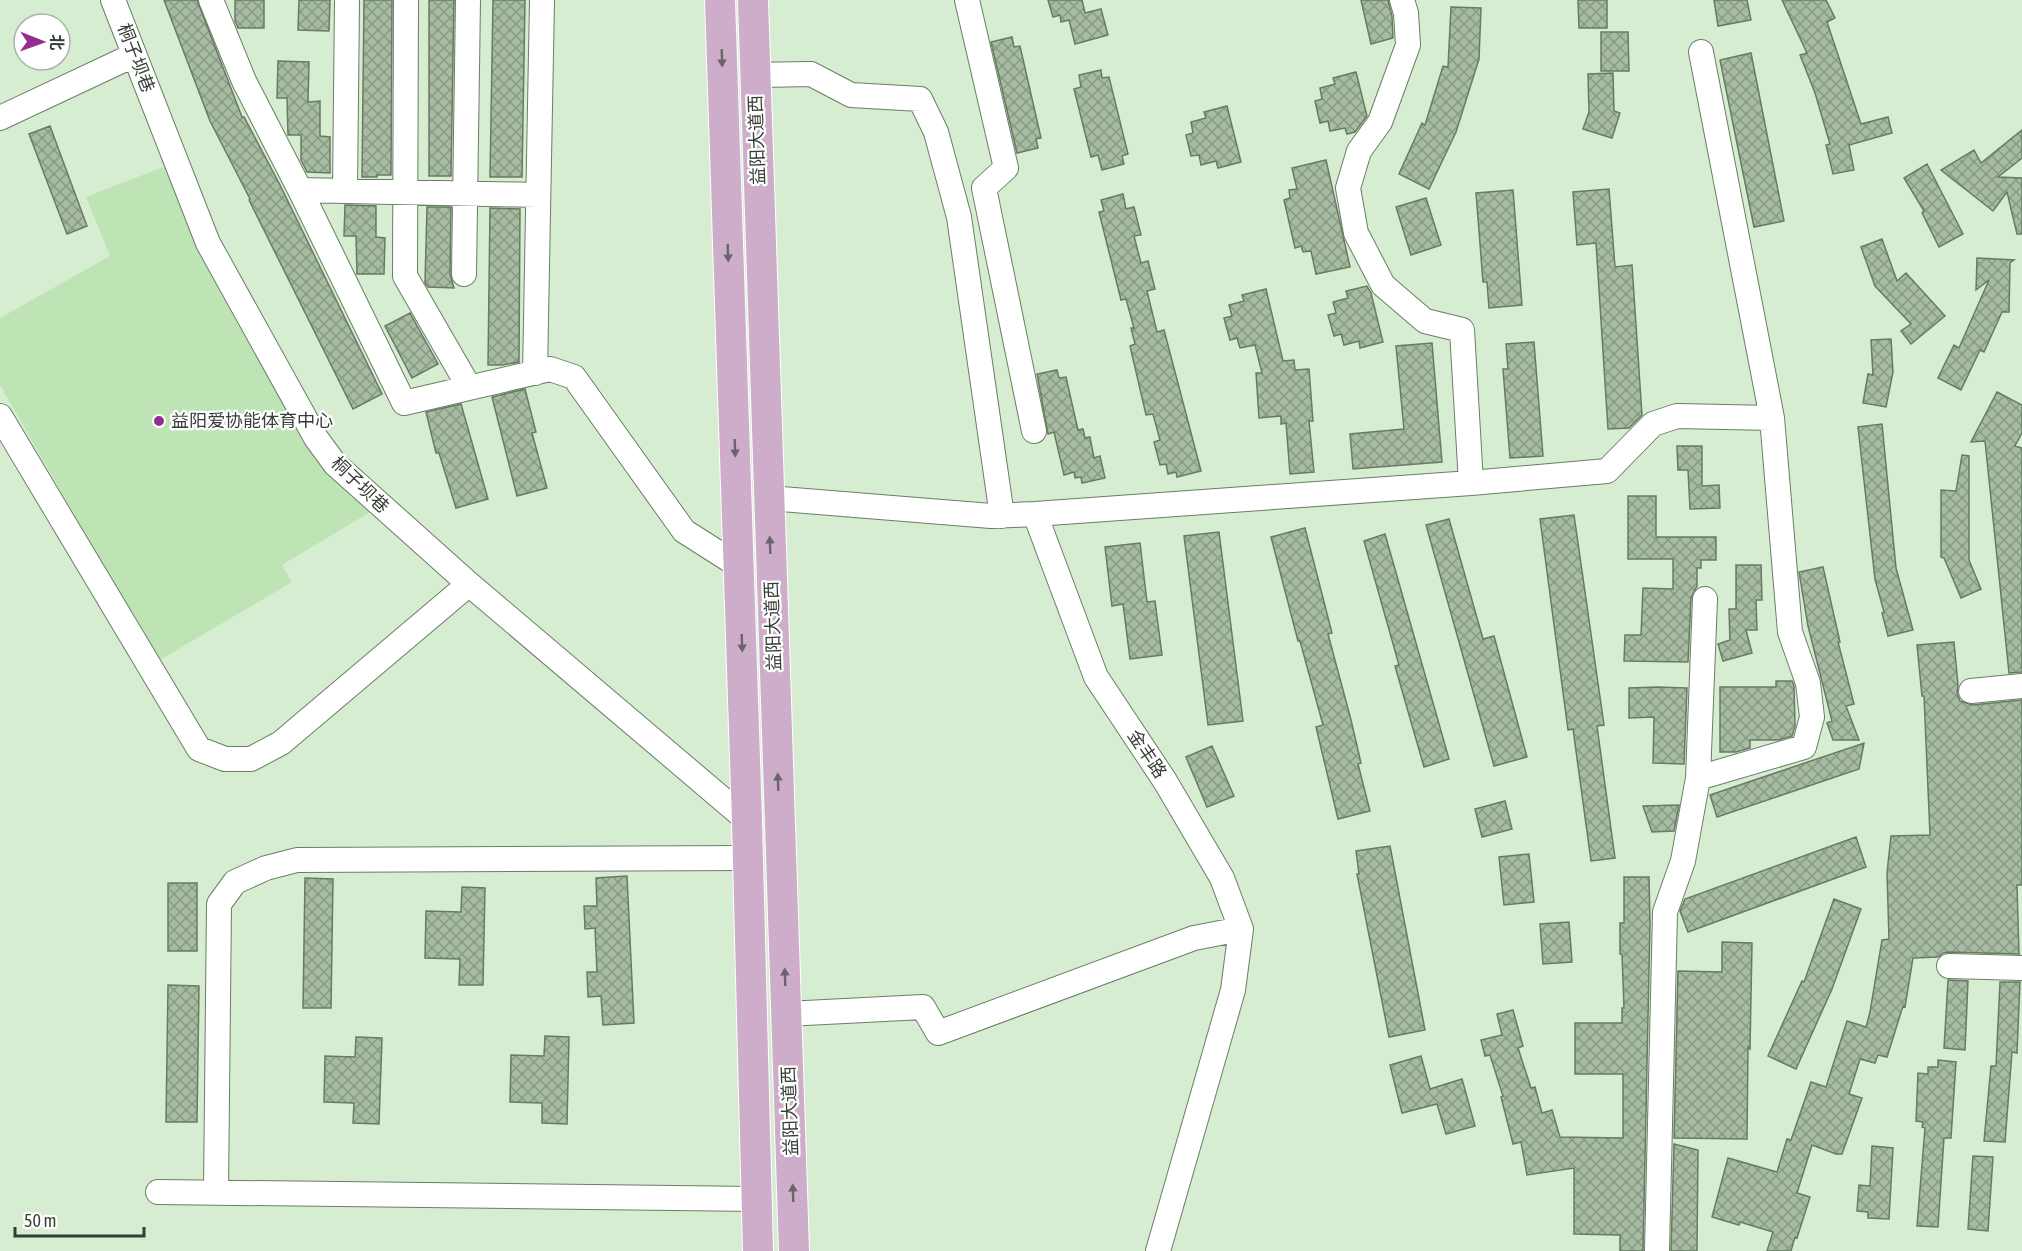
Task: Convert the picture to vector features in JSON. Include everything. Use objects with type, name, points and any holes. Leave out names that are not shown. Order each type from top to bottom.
[{"type":"main road","name":"益阳大道西","points":[[720,0],[747,820],[758,1251]]},
{"type":"main road","name":"益阳大道西","points":[[753,0],[794,1251]]},
{"type":"street","name":"桐子坝巷","points":[[113,0],[208,243],[316,438],[335,464],[469,584],[747,820]]},
{"type":"street","points":[[211,0],[244,81],[404,403],[550,369],[574,377],[684,531],[739,566]]},
{"type":"street","points":[[345,191],[347,0]]},
{"type":"street","points":[[406,0],[405,276],[469,387]]},
{"type":"street","points":[[464,274],[468,0]]},
{"type":"street","points":[[535,373],[542,0]]},
{"type":"street","points":[[967,0],[1006,168],[984,188],[1034,431]]},
{"type":"street","points":[[1401,0],[1406,13],[1408,45],[1380,122],[1359,151],[1348,188],[1356,233],[1383,285],[1425,321],[1462,330],[1471,483]]},
{"type":"street","points":[[1698,778],[1804,747],[1812,717],[1808,683],[1790,632],[1772,418],[1701,52]]},
{"type":"street","points":[[0,118],[134,55]]},
{"type":"street","points":[[755,75],[811,74],[851,95],[920,99],[936,132],[959,217],[1002,516]]},
{"type":"street","points":[[300,190],[538,195]]},
{"type":"street","points":[[0,416],[199,749],[225,759],[251,759],[281,743],[469,584]]},
{"type":"street","points":[[769,498],[1002,516],[1471,483],[1606,471],[1653,424],[1677,416],[1772,418]]},
{"type":"street","name":"金丰路","points":[[1035,514],[1096,677],[1166,781],[1222,878],[1241,929],[1233,990],[1158,1251]]},
{"type":"street","points":[[1657,1251],[1665,912],[1683,861],[1698,778],[1705,599]]},
{"type":"street","points":[[1971,690],[2022,686]]},
{"type":"street","points":[[216,1192],[219,903],[235,882],[266,868],[297,860],[748,858]]},
{"type":"street","points":[[786,1014],[923,1007],[938,1033],[1194,938],[1241,929]]},
{"type":"street","points":[[1949,966],[2022,968]]},
{"type":"street","points":[[158,1192],[757,1199]]},
{"type":"green space","name":"益阳爱协能体育中心","points":[[171,164],[372,511],[282,565],[292,582],[158,661],[0,385],[0,318],[110,256],[86,197]]},
{"type":"building","points":[[164,0],[197,0],[242,117],[280,185],[382,394],[353,409],[210,121]]},
{"type":"building","points":[[235,0],[264,0],[264,28],[238,28],[235,21]]},
{"type":"building","points":[[299,0],[330,0],[329,31],[298,30]]},
{"type":"building","points":[[364,0],[392,0],[391,175],[377,175],[377,177],[362,177]]},
{"type":"building","points":[[429,0],[454,0],[451,176],[429,176]]},
{"type":"building","points":[[493,0],[525,0],[522,177],[490,177]]},
{"type":"building","points":[[1048,0],[1082,0],[1085,13],[1101,9],[1108,35],[1075,44],[1069,20],[1061,22],[1060,15],[1053,17]]},
{"type":"building","points":[[1361,0],[1388,0],[1392,16],[1393,38],[1371,44]]},
{"type":"building","points":[[1578,0],[1607,0],[1607,28],[1579,28]]},
{"type":"building","points":[[1714,0],[1747,0],[1751,20],[1718,26]]},
{"type":"building","points":[[1782,0],[1826,0],[1835,18],[1827,22],[1861,124],[1888,117],[1892,133],[1849,145],[1854,170],[1833,174],[1826,145],[1830,144],[1815,93],[1800,55],[1807,53]]},
{"type":"building","points":[[1451,7],[1481,8],[1479,59],[1456,132],[1429,189],[1399,174],[1422,123],[1425,125],[1443,66],[1448,67]]},
{"type":"building","points":[[1601,32],[1628,32],[1629,71],[1601,71]]},
{"type":"building","points":[[1012,37],[1014,47],[1020,46],[1041,138],[1036,139],[1038,148],[1017,153],[991,42]]},
{"type":"building","points":[[1751,53],[1784,221],[1754,227],[1720,60]]},
{"type":"building","points":[[278,61],[309,62],[308,102],[320,101],[320,136],[330,137],[330,173],[307,172],[301,160],[301,135],[288,135],[287,98],[277,98]]},
{"type":"building","points":[[1101,70],[1102,78],[1109,77],[1128,154],[1122,156],[1124,164],[1102,170],[1098,155],[1091,157],[1074,89],[1081,87],[1079,75]]},
{"type":"building","points":[[1356,72],[1367,116],[1355,132],[1347,134],[1345,128],[1330,131],[1328,121],[1320,123],[1315,101],[1322,99],[1320,88],[1335,84],[1333,78]]},
{"type":"building","points":[[1613,73],[1614,111],[1620,113],[1612,138],[1583,129],[1589,112],[1588,74]]},
{"type":"building","points":[[1227,106],[1241,162],[1218,168],[1216,161],[1201,165],[1199,155],[1191,156],[1186,135],[1193,133],[1191,122],[1206,118],[1204,112]]},
{"type":"building","points":[[50,126],[87,226],[67,234],[29,134]]},
{"type":"building","points":[[2022,130],[2022,158],[1998,177],[2022,178],[2022,234],[2017,234],[2007,192],[1993,211],[1941,170],[1974,150],[1981,163]]},
{"type":"building","points":[[1326,160],[1350,267],[1316,274],[1311,251],[1303,252],[1301,246],[1295,248],[1284,200],[1290,198],[1289,190],[1297,189],[1292,168]]},
{"type":"building","points":[[1927,164],[1963,234],[1939,247],[1922,213],[1924,211],[1904,178]]},
{"type":"building","points":[[1609,189],[1615,267],[1632,265],[1642,415],[1629,428],[1608,429],[1596,243],[1577,245],[1573,192]]},
{"type":"building","points":[[1513,190],[1522,305],[1489,308],[1487,282],[1483,282],[1476,193]]},
{"type":"building","points":[[1123,194],[1126,209],[1134,207],[1141,235],[1134,236],[1141,263],[1148,261],[1155,289],[1147,291],[1157,332],[1164,330],[1201,471],[1177,477],[1176,472],[1168,474],[1166,464],[1160,465],[1154,442],[1160,440],[1153,414],[1146,415],[1130,346],[1135,344],[1131,328],[1134,328],[1126,299],[1121,300],[1099,212],[1104,211],[1101,200]]},
{"type":"building","points":[[1426,198],[1441,245],[1411,255],[1396,207]]},
{"type":"building","points":[[345,205],[376,206],[376,237],[385,238],[384,274],[357,274],[356,236],[344,236]]},
{"type":"building","points":[[427,207],[451,207],[450,274],[454,288],[428,287],[425,283]]},
{"type":"building","points":[[490,208],[520,209],[519,362],[502,365],[488,365]]},
{"type":"building","points":[[1882,239],[1897,281],[1906,273],[1945,316],[1911,344],[1901,331],[1911,324],[1875,286],[1861,247]]},
{"type":"building","points":[[1977,258],[2014,260],[2010,263],[2009,312],[2002,312],[1984,352],[1980,350],[1961,390],[1938,378],[1954,345],[1959,348],[1989,280],[1976,290]]},
{"type":"building","points":[[1367,286],[1371,293],[1383,342],[1360,348],[1359,341],[1344,345],[1341,334],[1334,336],[1328,315],[1336,313],[1333,302],[1348,298],[1346,291]]},
{"type":"building","points":[[1266,289],[1283,361],[1294,360],[1295,370],[1309,369],[1313,421],[1309,421],[1314,472],[1290,474],[1286,423],[1281,424],[1281,416],[1259,418],[1256,373],[1262,373],[1255,345],[1240,348],[1237,338],[1230,340],[1224,318],[1232,316],[1229,305],[1244,301],[1242,295]]},
{"type":"building","points":[[410,313],[438,364],[412,378],[385,326]]},
{"type":"building","points":[[1891,339],[1893,372],[1886,407],[1863,403],[1868,374],[1873,375],[1871,340]]},
{"type":"building","points":[[1534,342],[1543,456],[1510,458],[1503,369],[1508,369],[1506,344]]},
{"type":"building","points":[[1432,343],[1442,462],[1353,469],[1350,434],[1404,429],[1396,346]]},
{"type":"building","points":[[1057,370],[1059,378],[1066,377],[1078,430],[1083,429],[1085,438],[1090,437],[1094,458],[1100,456],[1105,478],[1082,483],[1081,477],[1075,478],[1074,472],[1064,475],[1054,432],[1048,434],[1037,374]]},
{"type":"building","points":[[525,389],[536,432],[532,433],[547,488],[517,496],[492,397]]},
{"type":"building","points":[[1997,392],[2022,405],[2022,433],[2015,446],[2022,448],[2022,672],[2009,673],[1985,441],[1971,442]]},
{"type":"building","points":[[461,404],[488,499],[456,508],[439,453],[436,453],[426,412]]},
{"type":"building","points":[[1882,424],[1896,568],[1913,630],[1888,636],[1875,579],[1858,427]]},
{"type":"building","points":[[1677,446],[1702,446],[1702,486],[1719,485],[1720,508],[1690,509],[1688,470],[1678,470]]},
{"type":"building","points":[[1962,455],[1969,456],[1969,560],[1981,589],[1961,598],[1944,558],[1941,557],[1941,490],[1956,491]]},
{"type":"building","points":[[1628,496],[1656,496],[1656,537],[1716,537],[1716,560],[1701,560],[1701,568],[1697,568],[1697,586],[1691,598],[1688,662],[1624,661],[1625,635],[1641,635],[1643,588],[1673,589],[1673,559],[1628,559]]},
{"type":"building","points":[[1574,515],[1604,725],[1597,726],[1615,858],[1591,861],[1573,729],[1568,730],[1540,519]]},
{"type":"building","points":[[1449,519],[1483,639],[1494,636],[1527,757],[1494,766],[1426,525]]},
{"type":"building","points":[[1305,528],[1332,633],[1328,634],[1351,720],[1361,763],[1358,764],[1370,811],[1338,819],[1316,727],[1323,725],[1271,537]]},
{"type":"building","points":[[1219,532],[1243,721],[1208,725],[1184,536]]},
{"type":"building","points":[[1385,534],[1449,759],[1424,767],[1395,666],[1399,665],[1364,541]]},
{"type":"building","points":[[1140,543],[1147,602],[1155,601],[1162,655],[1130,659],[1123,604],[1112,606],[1105,547]]},
{"type":"building","points":[[1736,565],[1761,565],[1762,600],[1756,600],[1757,630],[1746,630],[1752,653],[1723,661],[1718,644],[1730,640],[1729,609],[1736,609]]},
{"type":"building","points":[[1823,567],[1840,642],[1838,642],[1854,704],[1846,706],[1859,740],[1833,740],[1827,723],[1832,721],[1808,626],[1799,572]]},
{"type":"building","points":[[1954,642],[1957,693],[1960,701],[1972,705],[2022,700],[2022,885],[2017,885],[2019,954],[1949,952],[1938,957],[1913,958],[1905,1007],[1903,1006],[1887,1057],[1878,1055],[1875,1063],[1860,1059],[1849,1094],[1862,1098],[1842,1154],[1812,1145],[1797,1193],[1810,1197],[1797,1238],[1795,1237],[1791,1251],[1767,1251],[1773,1232],[1740,1222],[1739,1225],[1712,1217],[1728,1158],[1777,1172],[1787,1139],[1791,1140],[1811,1082],[1826,1087],[1847,1021],[1866,1027],[1882,940],[1889,939],[1887,873],[1891,836],[1930,835],[1924,696],[1922,696],[1917,645]]},
{"type":"building","points":[[1776,681],[1792,681],[1794,686],[1795,726],[1792,736],[1778,740],[1750,740],[1750,748],[1736,752],[1720,752],[1720,687],[1776,687]]},
{"type":"building","points":[[1629,688],[1687,688],[1684,764],[1653,763],[1654,717],[1629,718]]},
{"type":"building","points":[[1864,743],[1859,769],[1717,817],[1710,795]]},
{"type":"building","points":[[1212,746],[1234,796],[1207,807],[1186,757]]},
{"type":"building","points":[[1505,801],[1512,829],[1482,837],[1475,809]]},
{"type":"building","points":[[1679,805],[1674,831],[1652,832],[1643,806]]},
{"type":"building","points":[[1856,837],[1866,867],[1688,932],[1680,911],[1685,899]]},
{"type":"building","points":[[1390,846],[1425,1030],[1389,1037],[1357,874],[1359,874],[1356,851]]},
{"type":"building","points":[[1529,854],[1534,902],[1504,905],[1499,857]]},
{"type":"building","points":[[627,876],[634,1023],[603,1025],[601,996],[588,997],[587,972],[597,972],[595,928],[585,929],[584,906],[597,906],[596,878]]},
{"type":"building","points":[[1624,877],[1649,877],[1643,1251],[1620,1251],[1620,1235],[1574,1234],[1574,1168],[1527,1175],[1521,1142],[1513,1144],[1501,1097],[1503,1096],[1490,1055],[1485,1056],[1481,1040],[1502,1035],[1497,1014],[1513,1010],[1523,1046],[1518,1048],[1531,1088],[1535,1087],[1542,1113],[1552,1110],[1560,1137],[1623,1138],[1623,1074],[1575,1074],[1575,1023],[1622,1023],[1622,1008],[1624,1008],[1620,923],[1624,923]]},
{"type":"building","points":[[305,878],[333,879],[331,1008],[303,1008]]},
{"type":"building","points":[[168,883],[197,883],[197,951],[168,951]]},
{"type":"building","points":[[462,887],[485,888],[483,985],[459,985],[460,959],[425,958],[426,911],[461,912]]},
{"type":"building","points":[[1834,899],[1861,909],[1832,989],[1796,1069],[1768,1056],[1802,981],[1804,982]]},
{"type":"building","points":[[1569,922],[1572,962],[1543,964],[1540,924]]},
{"type":"building","points":[[1722,942],[1752,943],[1747,1139],[1674,1138],[1678,971],[1722,972]]},
{"type":"building","points":[[1948,980],[1968,981],[1965,1050],[1944,1048]]},
{"type":"building","points":[[2000,982],[2020,982],[2017,1053],[2012,1052],[2005,1142],[1984,1141],[1991,1066],[1996,1066]]},
{"type":"building","points":[[168,985],[199,986],[197,1122],[166,1122]]},
{"type":"building","points":[[545,1036],[569,1037],[567,1124],[542,1123],[542,1103],[510,1102],[511,1055],[544,1056]]},
{"type":"building","points":[[356,1037],[382,1038],[379,1124],[353,1123],[354,1103],[324,1102],[325,1056],[355,1057]]},
{"type":"building","points":[[1421,1056],[1430,1089],[1462,1079],[1475,1126],[1446,1134],[1437,1104],[1402,1113],[1390,1065]]},
{"type":"building","points":[[1938,1060],[1956,1062],[1951,1138],[1944,1138],[1938,1227],[1917,1226],[1925,1128],[1922,1127],[1923,1122],[1916,1121],[1918,1073],[1928,1074],[1928,1067],[1938,1067]]},
{"type":"building","points":[[1674,1144],[1698,1150],[1697,1251],[1671,1251]]},
{"type":"building","points":[[1872,1146],[1893,1148],[1889,1219],[1868,1218],[1868,1212],[1857,1211],[1859,1185],[1870,1186]]},
{"type":"building","points":[[1973,1156],[1993,1157],[1988,1231],[1968,1229]]},
{"type":"place","name":"益阳爱协能体育中心","points":[[159,421]]}]
